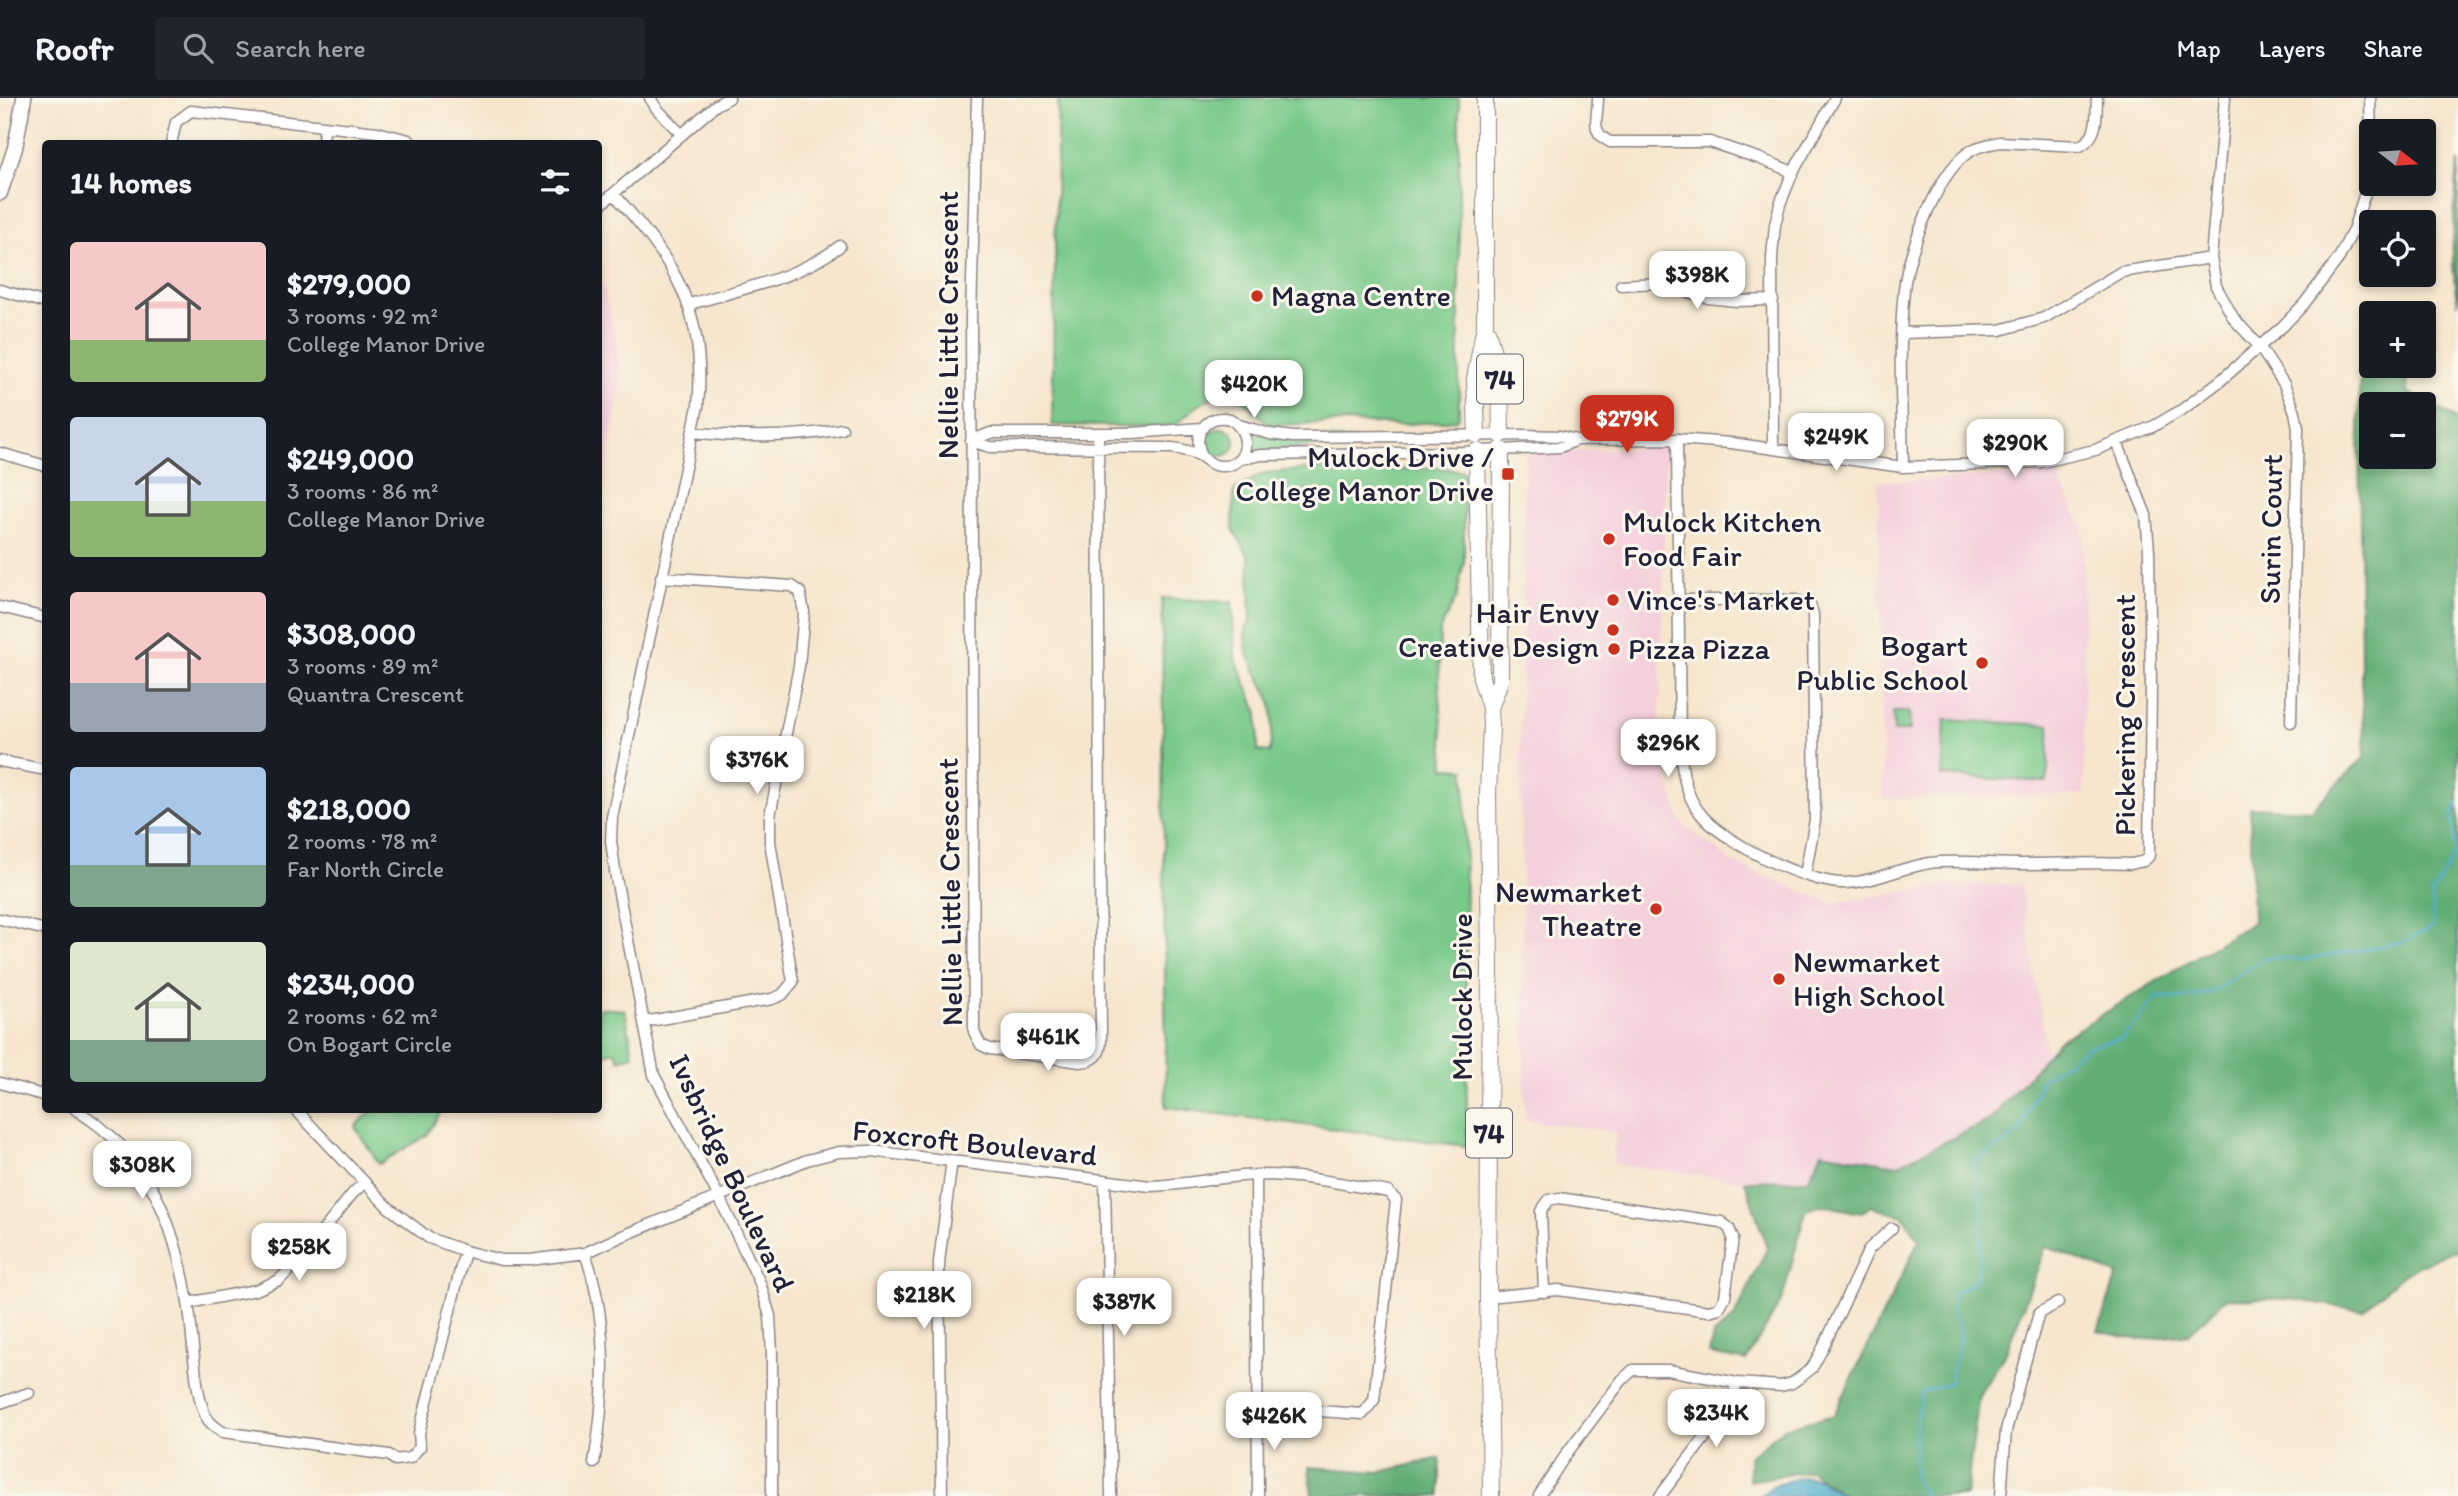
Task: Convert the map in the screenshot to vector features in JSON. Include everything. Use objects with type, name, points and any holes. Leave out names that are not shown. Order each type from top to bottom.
[{"type":"main road","name":"Mulock Drive","points":[[1485,98],[1485,325],[1475,379],[1481,678],[1490,708],[1488,1297],[1491,1496]]},
{"type":"main road","name":"Mulock Drive","points":[[1485,325],[1500,378],[1501,443],[1500,681],[1490,708]]},
{"type":"street","points":[[0,193],[15,148],[24,98]]},
{"type":"street","points":[[650,98],[681,134]]},
{"type":"street","points":[[602,204],[681,134],[716,105],[729,98]]},
{"type":"street","name":"Nellie Little Crescent","points":[[968,98],[974,119]]},
{"type":"street","name":"Nellie Little Crescent","points":[[976,98],[971,441],[974,1032],[981,1045],[990,1049],[1080,1062],[1094,1060],[1098,1055],[1101,1039],[1098,433]]},
{"type":"street","points":[[1598,98],[1597,131],[1610,142],[1710,142],[1793,172]]},
{"type":"street","points":[[1773,447],[1772,257],[1775,225],[1793,172],[1835,98]]},
{"type":"street","points":[[1903,467],[1904,287],[1911,257],[1940,184],[1958,161],[1973,149],[2000,142],[2081,146],[2090,141],[2096,127],[2097,98]]},
{"type":"street","name":"Surin Court","points":[[2225,98],[2211,258],[2216,286],[2234,319],[2259,346],[2284,384],[2298,428],[2291,722]]},
{"type":"street","points":[[2370,98],[2371,119]]},
{"type":"street","points":[[172,140],[176,122],[191,111],[377,132],[409,139]]},
{"type":"street","points":[[323,140],[325,127]]},
{"type":"street","name":"Ivsbridge Boulevard","points":[[614,194],[664,254],[690,304],[701,379],[693,432],[660,577],[612,817],[611,841],[654,1075],[719,1197],[760,1283],[769,1316],[772,1354],[772,1496]]},
{"type":"street","points":[[971,441],[990,433],[1172,432],[1202,428],[1218,418],[1230,419],[1239,425],[1270,434],[1293,437],[1560,447],[1577,440],[1677,439],[1773,447],[1903,467],[2042,462],[2095,450],[2154,426],[2183,410],[2220,381],[2304,304],[2339,258],[2353,230],[2364,196]]},
{"type":"street","points":[[690,304],[808,267],[840,246]]},
{"type":"street","points":[[1902,333],[2000,330],[2044,318],[2121,272],[2211,258]]},
{"type":"street","points":[[1620,285],[1657,282],[1708,298],[1773,300]]},
{"type":"street","points":[[0,290],[42,302]]},
{"type":"street","points":[[1202,428],[1197,442],[1202,456],[1206,461],[1218,466],[1230,465],[1243,453],[1245,438],[1239,425]]},
{"type":"street","points":[[693,432],[724,436],[780,436],[842,429]]},
{"type":"street","name":"Pickering Crescent","points":[[1677,439],[1680,748],[1682,773],[1689,794],[1698,811],[1711,826],[1739,845],[1805,875],[1826,882],[1843,883],[1877,879],[1903,869],[1936,863],[2130,864],[2144,861],[2149,856],[2151,688],[2148,532],[2146,515],[2117,442]]},
{"type":"street","points":[[971,441],[990,447],[1172,448],[1202,456]]},
{"type":"street","points":[[1239,458],[1501,443]]},
{"type":"street","points":[[0,453],[42,465]]},
{"type":"street","points":[[644,1022],[772,999],[782,995],[793,982],[770,842],[770,816],[799,666],[804,612],[800,592],[792,586],[660,577]]},
{"type":"street","points":[[1677,600],[1795,600],[1810,605],[1813,614],[1815,820],[1805,875]]},
{"type":"street","points":[[0,607],[42,617]]},
{"type":"street","points":[[0,761],[42,769]]},
{"type":"street","points":[[0,919],[42,929]]},
{"type":"street","points":[[0,1083],[42,1095]]},
{"type":"street","points":[[81,1113],[117,1139],[148,1177],[157,1195],[176,1247],[188,1303],[203,1410],[213,1426],[223,1432],[389,1455],[395,1460],[410,1458],[420,1447],[419,1433],[465,1251]]},
{"type":"street","name":"Foxcroft Boulevard","points":[[299,1113],[388,1208],[429,1238],[501,1260],[530,1260],[585,1253],[785,1168],[839,1152],[872,1151],[1150,1186],[1256,1175],[1305,1177],[1388,1192],[1396,1200],[1374,1400],[1363,1413],[1258,1407]]},
{"type":"street","points":[[942,1496],[939,1262],[952,1160]]},
{"type":"street","points":[[1256,1175],[1258,1496]]},
{"type":"street","points":[[1105,1180],[1111,1496]]},
{"type":"street","points":[[188,1303],[256,1290],[279,1280],[297,1263],[364,1183]]},
{"type":"street","points":[[1488,1297],[1544,1292],[1558,1290],[1709,1311],[1719,1308],[1725,1297],[1733,1238],[1729,1228],[1721,1222],[1559,1198],[1549,1200],[1541,1211],[1544,1292]]},
{"type":"street","points":[[1539,1496],[1583,1432],[1622,1380],[1633,1370],[1668,1370],[1737,1384],[1781,1386],[1792,1383],[1812,1368],[1869,1249],[1892,1228]]},
{"type":"street","points":[[585,1253],[592,1271],[600,1312],[603,1360],[601,1420],[594,1463]]},
{"type":"street","points":[[2001,1496],[2006,1430],[2039,1314],[2057,1303]]},
{"type":"street","points":[[1660,1496],[1723,1414],[1737,1384]]},
{"type":"street","points":[[0,1403],[29,1393]]},
{"type":"shaded area","points":[[602,282],[615,332],[621,384],[602,489]]},
{"type":"shaded area","name":"Newmarket High School","points":[[1666,447],[1659,747],[1681,823],[1735,864],[1832,903],[1947,885],[2021,884],[2047,1054],[1990,1120],[1897,1165],[1822,1152],[1808,1180],[1745,1181],[1613,1164],[1616,1132],[1525,1120],[1520,745],[1525,453]]},
{"type":"shaded area","name":"Bogart Public School","points":[[2056,473],[2084,530],[2084,795],[1883,798],[1878,482]]},
{"type":"green space","name":"Magna Centre","points":[[1058,98],[1459,98],[1459,416],[1456,420],[1398,425],[1350,422],[1271,425],[1239,399],[1219,396],[1191,411],[1174,427],[1052,425]]},
{"type":"green space","points":[[2458,162],[2458,304],[2453,251]]},
{"type":"green space","points":[[2361,378],[2407,378],[2408,392],[2359,392]]},
{"type":"green space","points":[[2436,408],[2458,420],[2458,1251],[2452,1251],[2406,1272],[2363,1310],[2290,1299],[2226,1298],[2189,1334],[2140,1340],[2098,1331],[2117,1275],[2046,1246],[2006,1352],[1979,1395],[1966,1496],[1846,1496],[1810,1471],[1749,1481],[1749,1457],[1784,1428],[1834,1415],[1919,1240],[1903,1216],[1871,1206],[1861,1213],[1821,1205],[1806,1210],[1782,1300],[1746,1361],[1709,1354],[1713,1335],[1735,1317],[1767,1248],[1745,1181],[1808,1180],[1822,1152],[1897,1165],[1990,1120],[2059,1041],[2253,922],[2250,807],[2311,810],[2365,757],[2361,675],[2360,469],[2436,469]]},
{"type":"green space","points":[[1221,428],[1231,432],[1235,442],[1231,452],[1221,456],[1211,452],[1207,442],[1211,432]]},
{"type":"green space","points":[[1250,434],[1356,440],[1356,442],[1251,452]]},
{"type":"green space","points":[[1437,467],[1464,471],[1464,562],[1456,599],[1440,629],[1439,681],[1445,768],[1465,769],[1467,1146],[1166,1107],[1162,598],[1232,602],[1235,657],[1258,713],[1258,751],[1270,752],[1273,720],[1271,702],[1251,661],[1245,640],[1251,620],[1249,557],[1233,529],[1234,490],[1264,473],[1326,468],[1356,473]]},
{"type":"green space","points":[[1893,712],[1909,712],[1910,731],[1894,731]]},
{"type":"green space","points":[[1945,720],[2050,725],[2047,782],[1942,776]]},
{"type":"green space","points":[[602,1008],[625,1010],[633,1055],[619,1060],[615,1051],[602,1055]]},
{"type":"green space","points":[[369,1113],[440,1113],[427,1135],[379,1164],[355,1127]]},
{"type":"green space","points":[[1440,1458],[1440,1496],[1312,1496],[1309,1467],[1380,1472]]},
{"type":"water","points":[[1801,1477],[1816,1478],[1845,1496],[1760,1496],[1773,1486]]},
{"type":"waterway","points":[[1925,1496],[1914,1479],[1916,1420],[1922,1392],[1950,1383],[1961,1333],[1953,1313],[1953,1294],[1976,1280],[1981,1206],[1973,1162],[2019,1134],[2042,1079],[2090,1046],[2122,1038],[2158,997],[2185,998],[2211,993],[2266,957],[2304,960],[2403,942],[2433,927],[2432,894],[2456,852],[2452,816],[2458,803]]},
{"type":"place","name":"Magna Centre","points":[[1257,296]]},
{"type":"place","name":"Mulock Drive / College Manor Drive","points":[[1508,474]]},
{"type":"place","name":"Mulock Kitchen Food Fair","points":[[1609,539]]},
{"type":"place","name":"Vince's Market","points":[[1613,600]]},
{"type":"place","name":"Hair Envy Creative Design","points":[[1613,630]]},
{"type":"place","name":"Pizza Pizza","points":[[1614,649]]},
{"type":"place","name":"Bogart Public School","points":[[1982,663]]},
{"type":"place","name":"Newmarket Theatre","points":[[1656,909]]},
{"type":"place","name":"Newmarket High School","points":[[1779,979]]}]
